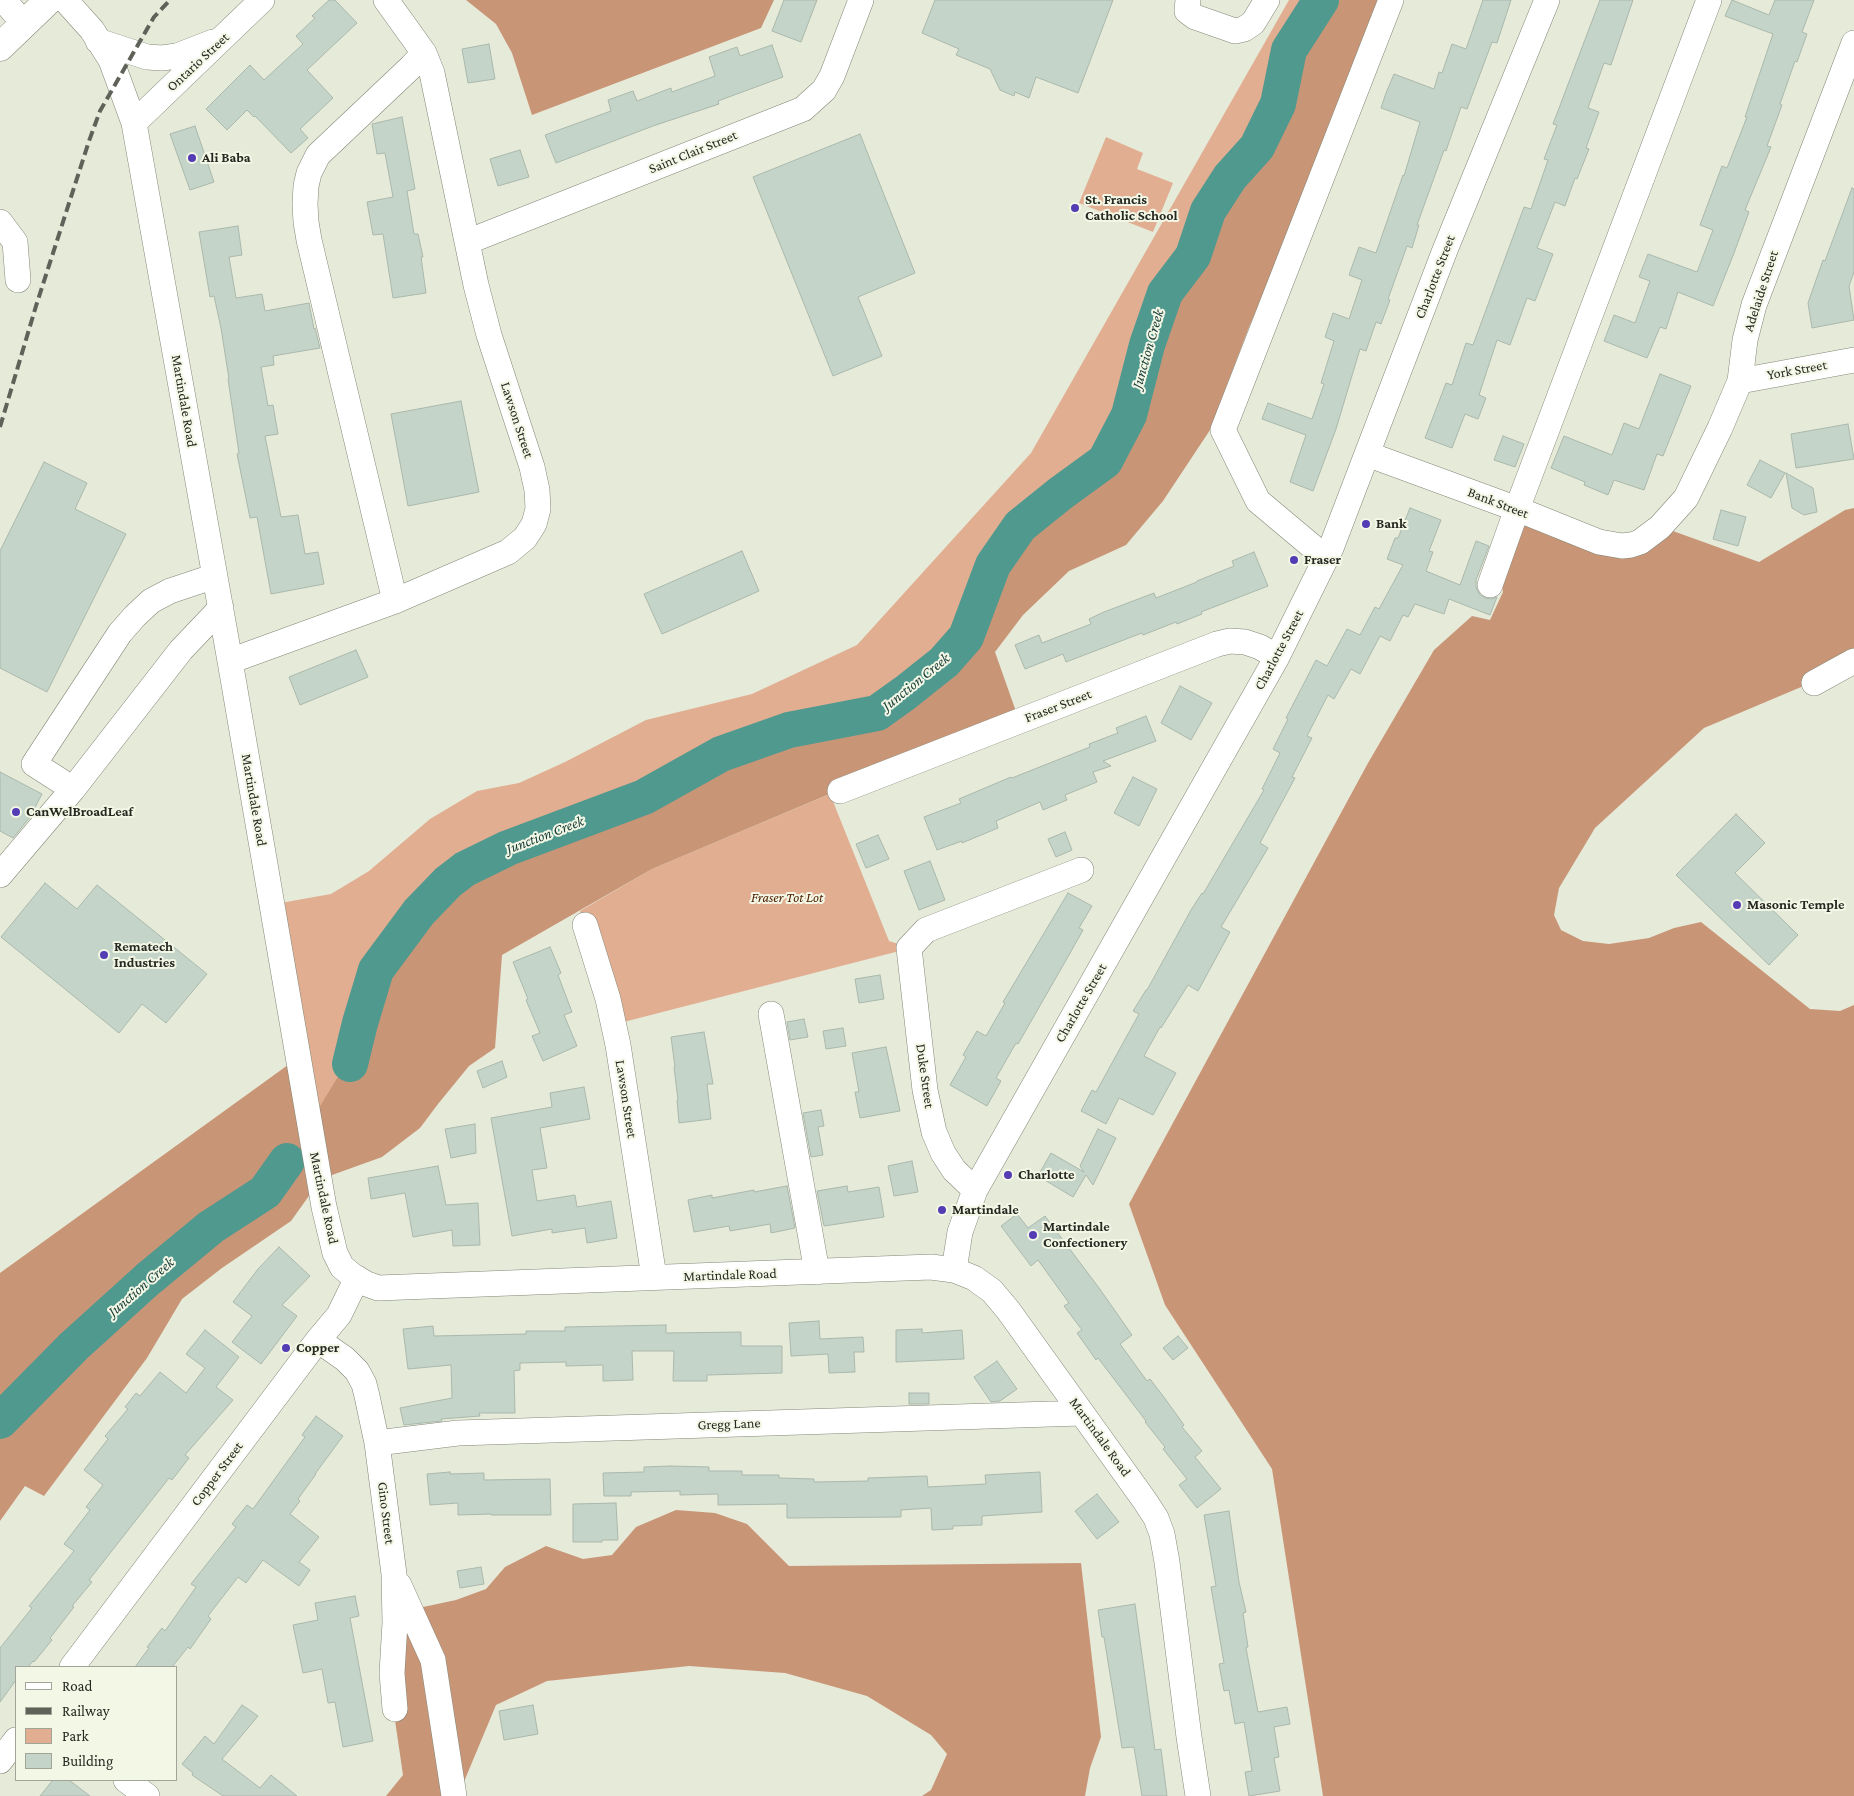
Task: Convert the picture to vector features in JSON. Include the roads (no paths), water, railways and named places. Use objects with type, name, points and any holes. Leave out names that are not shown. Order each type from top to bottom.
[{"type":"main road","points":[[0,47],[49,0]]},
{"type":"street","points":[[7,0],[8,5],[24,24]]},
{"type":"street","name":"Martindale Road","points":[[65,0],[92,30],[111,60],[134,123],[221,608],[329,1232],[335,1253],[342,1267],[357,1278],[378,1288],[931,1267],[954,1270],[974,1278],[992,1291],[1008,1310],[1156,1518],[1162,1534],[1198,1796]]},
{"type":"street","name":"Ontario Street","points":[[134,123],[262,0]]},
{"type":"street","name":"Lawson Street","points":[[230,662],[395,601],[508,552],[525,538],[534,524],[538,509],[537,490],[532,467],[489,335],[476,285],[432,74],[424,53],[386,0]]},
{"type":"street","name":"Saint Clair Street","points":[[467,242],[803,109],[824,90],[832,76],[861,0]]},
{"type":"street","points":[[1188,0],[1187,11],[1194,17],[1235,31],[1244,29],[1253,23],[1267,0]]},
{"type":"street","points":[[1326,558],[1258,500],[1223,430],[1391,0]]},
{"type":"street","name":"Charlotte Street","points":[[954,1270],[960,1232],[975,1190],[1277,657],[1326,558],[1446,250],[1547,0]]},
{"type":"street","points":[[1490,585],[1709,0]]},
{"type":"street","points":[[98,41],[147,57],[162,58],[177,56],[224,38]]},
{"type":"street","name":"Adelaide Street","points":[[1631,545],[1640,542],[1660,527],[1686,498],[1720,428],[1740,380],[1745,340],[1754,305],[1854,43]]},
{"type":"street","points":[[395,601],[309,240],[305,204],[309,173],[318,155],[424,53]]},
{"type":"street","points":[[0,222],[15,242],[18,280]]},
{"type":"street","name":"York Street","points":[[1740,380],[1854,360]]},
{"type":"street","name":"Bank Street","points":[[1367,454],[1517,509],[1599,542],[1622,546],[1631,545]]},
{"type":"street","points":[[73,788],[34,764],[120,633],[151,602],[170,591],[215,576]]},
{"type":"street","points":[[0,875],[73,788],[181,650],[221,608]]},
{"type":"street","name":"Fraser Street","points":[[840,791],[1217,644],[1230,641],[1245,642],[1260,647],[1277,657]]},
{"type":"street","points":[[1814,683],[1854,661]]},
{"type":"street","name":"Duke Street","points":[[975,1190],[954,1170],[934,1132],[925,1090],[909,948],[926,930],[1080,870]]},
{"type":"street","name":"Lawson Street","points":[[585,924],[608,999],[618,1045],[654,1277]]},
{"type":"street","points":[[771,1014],[816,1272]]},
{"type":"street","name":"Copper Street","points":[[73,1666],[318,1340],[339,1315],[357,1278]]},
{"type":"street","name":"Gino Street","points":[[318,1340],[357,1371],[364,1384],[367,1396],[376,1443],[394,1574],[395,1623],[392,1673],[395,1709]]},
{"type":"street","name":"Gregg Lane","points":[[376,1443],[458,1433],[1082,1413]]},
{"type":"street","points":[[394,1574],[432,1660],[454,1796]]},
{"type":"street","points":[[0,1761],[15,1741]]},
{"type":"street","points":[[127,1781],[147,1796]]},
{"type":"waterway","name":"Junction Creek","points":[[350,1064],[376,970],[419,912],[448,882],[465,869],[508,848],[644,797],[721,754],[789,730],[877,713],[944,662],[966,637],[993,565],[1020,526],[1105,461],[1129,415],[1147,345],[1165,293],[1193,256],[1208,211],[1230,177],[1257,147],[1278,104],[1289,50],[1321,0]]},
{"type":"waterway","name":"Junction Creek","points":[[0,1421],[74,1346],[148,1279],[211,1227],[265,1192],[287,1161]]},
{"type":"railway","points":[[0,427],[36,306],[100,111],[154,17],[170,0]]},
{"type":"place","name":"Ali Baba","points":[[192,158]]},
{"type":"place","name":"St. Francis Catholic School","points":[[1075,208]]},
{"type":"place","name":"Bank","points":[[1366,524]]},
{"type":"place","name":"Fraser","points":[[1294,560]]},
{"type":"place","name":"CanWelBroadLeaf","points":[[16,812]]},
{"type":"place","name":"Masonic Temple","points":[[1737,905]]},
{"type":"place","name":"Rematech Industries","points":[[104,955]]},
{"type":"place","name":"Charlotte","points":[[1008,1175]]},
{"type":"place","name":"Martindale","points":[[942,1210]]},
{"type":"place","name":"Martindale Confectionery","points":[[1033,1235]]},
{"type":"place","name":"Copper","points":[[286,1348]]},
{"type":"park label","name":"Fraser Tot Lot","points":[[787,898]]}]
